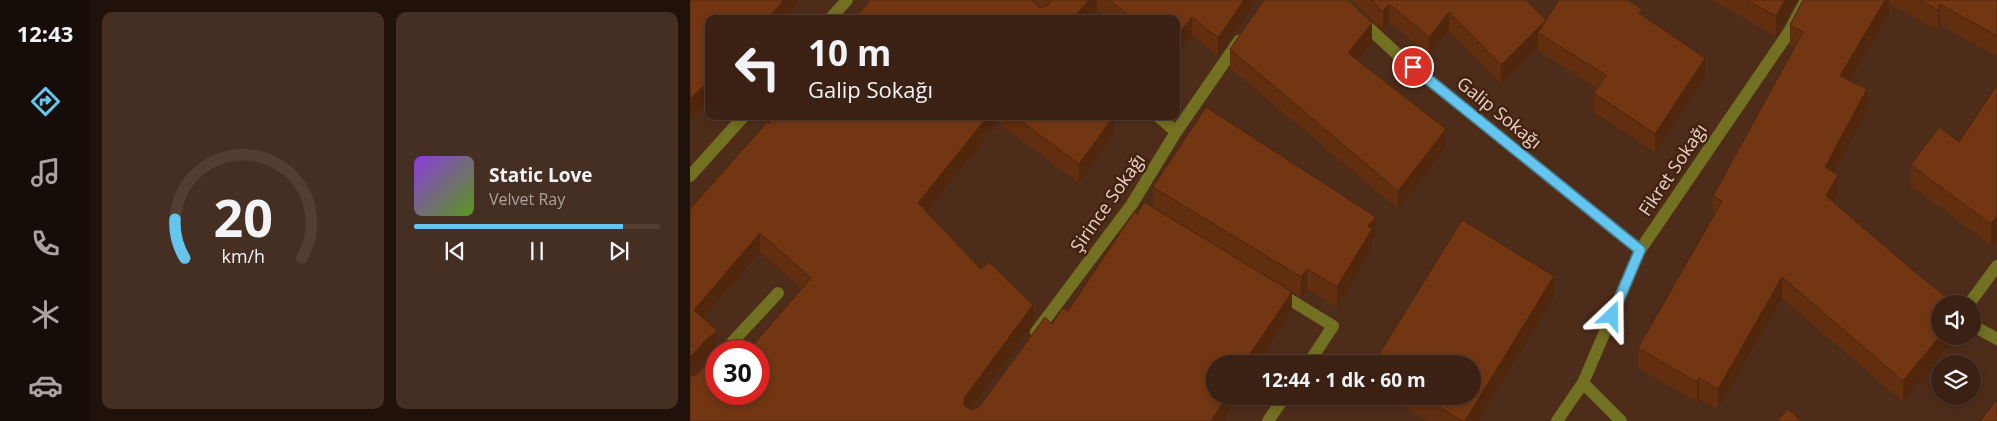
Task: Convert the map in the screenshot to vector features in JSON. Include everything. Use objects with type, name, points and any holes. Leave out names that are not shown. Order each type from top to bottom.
[{"type":"street","points":[[834,15],[847,0]]},
{"type":"street","name":"Galip Sokağı","points":[[1339,0],[1398,55],[1640,250]]},
{"type":"street","name":"Fikret Sokağı","points":[[1557,421],[1583,383],[1640,250],[1789,32],[1806,0]]},
{"type":"street","name":"Şirince Sokağı","points":[[1028,343],[1136,207],[1176,132],[1244,33]]},
{"type":"street","points":[[692,171],[740,120]]},
{"type":"street","points":[[1162,120],[1176,132]]},
{"type":"street","points":[[1976,295],[1997,266]]},
{"type":"street","points":[[1266,285],[1334,326],[1314,355]]},
{"type":"street","points":[[734,340],[778,293]]},
{"type":"street","points":[[1981,331],[1997,339]]},
{"type":"street","points":[[1583,383],[1621,421]]},
{"type":"street","points":[[1268,421],[1279,405]]},
{"type":"building","points":[[690,0],[784,0],[771,15],[705,15],[705,85],[690,99]]},
{"type":"building","points":[[870,0],[1031,0],[1041,8],[1049,5],[1051,0],[1089,0],[1076,15],[858,15]]},
{"type":"building","points":[[1109,0],[1244,0],[1218,38],[1192,17],[1180,32],[1180,15],[1129,15]]},
{"type":"building","points":[[1264,0],[1347,0],[1372,23],[1348,53],[1446,129],[1398,191],[1230,49]]},
{"type":"building","points":[[1371,0],[1526,0],[1546,20],[1501,65],[1449,12],[1429,37],[1389,4],[1383,11]]},
{"type":"building","points":[[1559,0],[1627,0],[1642,9],[1639,13],[1705,58],[1655,134],[1594,93],[1606,75],[1538,33]]},
{"type":"building","points":[[1747,0],[1785,0],[1776,16]]},
{"type":"building","points":[[1803,0],[1885,0],[1840,76],[1867,89],[1825,167],[1838,175],[1826,196],[1944,295],[1931,295],[1931,345],[1933,345],[1903,381],[1782,277],[1718,389],[1699,378],[1697,382],[1638,348],[1722,201],[1713,196],[1803,32],[1790,25]]},
{"type":"building","points":[[1919,0],[1997,0],[1997,36],[1940,4],[1938,10]]},
{"type":"building","points":[[1997,85],[1997,216],[1991,224],[1911,165],[1939,127],[1959,142]]},
{"type":"building","points":[[1206,107],[1376,217],[1368,226],[1372,229],[1337,287],[1307,269],[1301,277],[1153,187]]},
{"type":"building","points":[[772,120],[985,120],[918,203],[981,269],[989,262],[1033,305],[965,397],[964,405],[971,410],[979,407],[1045,317],[1052,324],[1063,308],[1068,311],[1134,212],[1137,214],[1144,202],[1292,292],[1249,355],[1206,355],[1206,405],[1221,405],[1211,421],[690,421],[690,376],[696,375],[705,365],[705,405],[770,405],[770,340],[757,340],[811,278],[760,233],[694,310],[716,330],[716,333],[705,340],[690,357],[690,209],[767,122],[769,124]]},
{"type":"building","points":[[1019,120],[1111,120],[1079,164]]},
{"type":"building","points":[[1462,220],[1554,276],[1481,395],[1481,355],[1379,355]]},
{"type":"building","points":[[1997,400],[1997,421],[1980,421]]},
{"type":"building","points":[[1436,405],[1475,405],[1465,421]]},
{"type":"building","points":[[1788,409],[1801,421],[1777,421]]},
{"type":"route","points":[[1413,67],[1640,250],[1612,316]]}]
